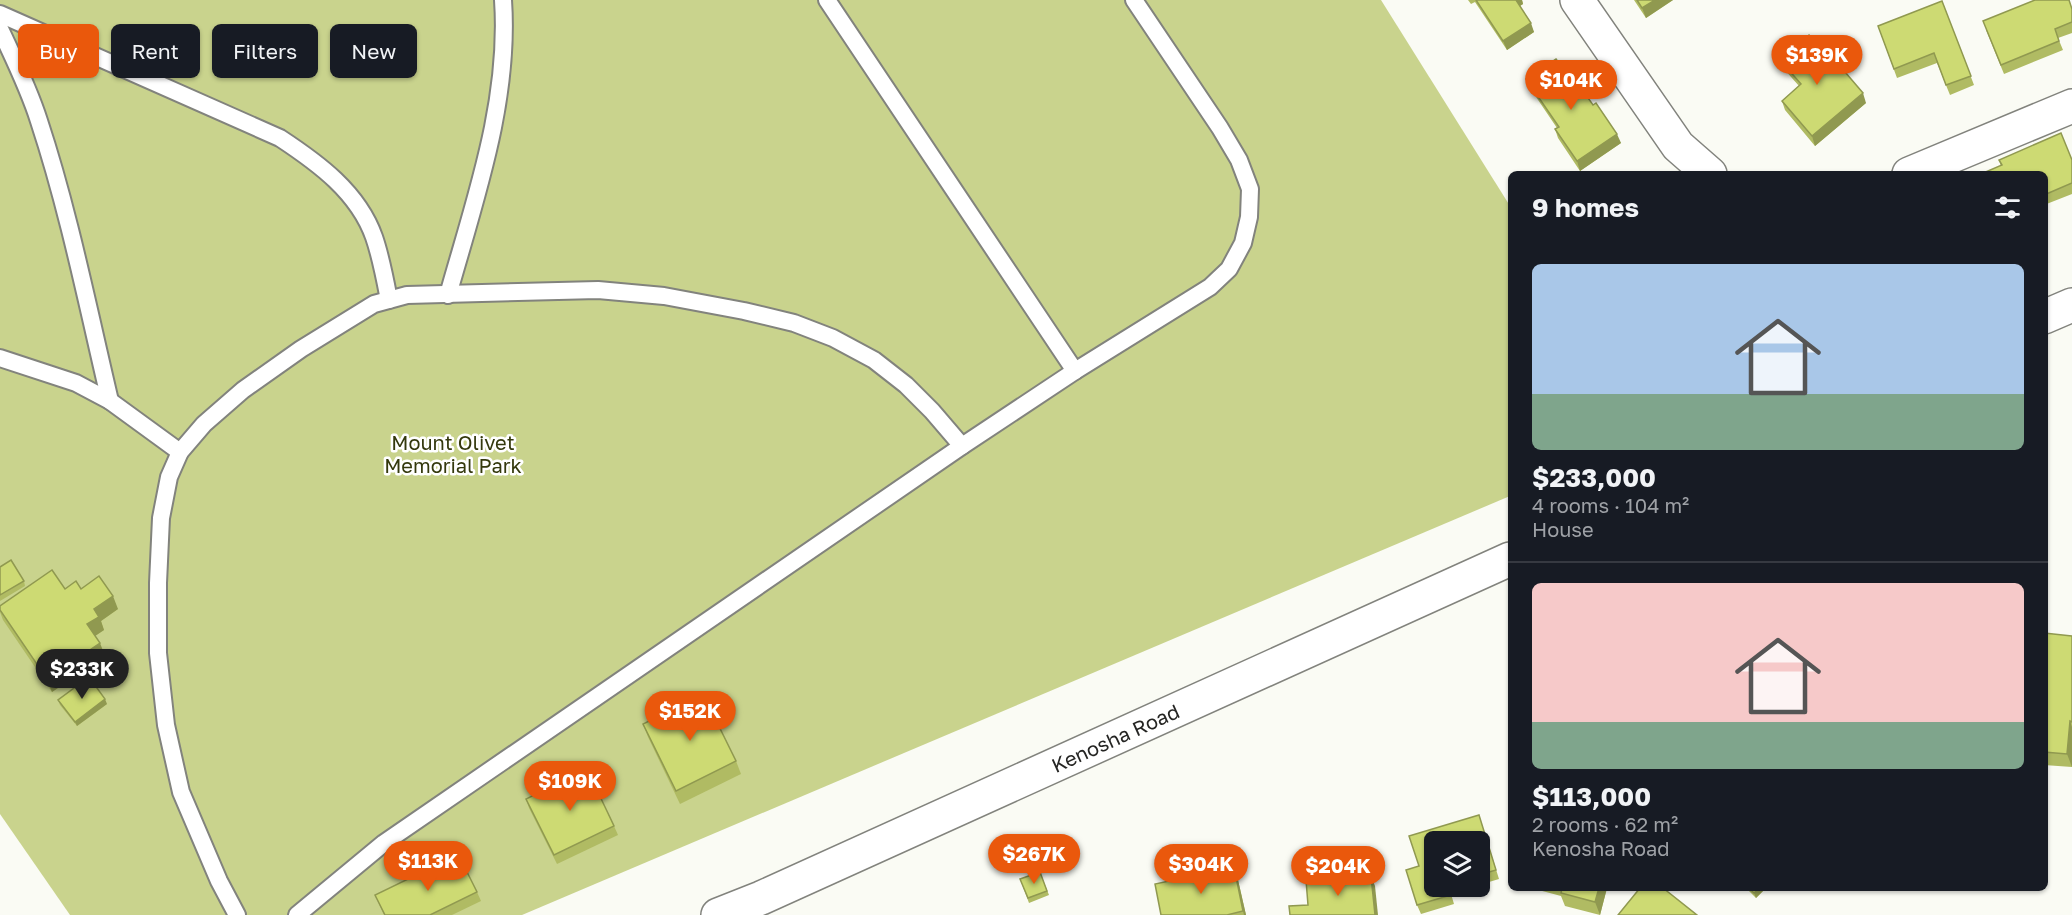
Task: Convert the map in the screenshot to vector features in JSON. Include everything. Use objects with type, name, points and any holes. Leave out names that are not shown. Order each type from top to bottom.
[{"type":"street","points":[[1577,0],[1678,146],[1707,171]]},
{"type":"street","points":[[1916,171],[2072,106]]},
{"type":"street","points":[[2048,315],[2072,305]]},
{"type":"street","name":"Kenosha Road","points":[[718,915],[761,898],[1508,560]]},
{"type":"lane","points":[[448,295],[490,144],[498,101],[505,34],[503,0]]},
{"type":"lane","points":[[827,0],[1075,371]]},
{"type":"lane","points":[[297,915],[384,843],[962,446],[1075,371],[1209,287],[1229,269],[1243,243],[1249,217],[1250,189],[1239,160],[1220,128],[1134,0]]},
{"type":"lane","points":[[0,14],[280,138],[314,160],[336,179],[357,205],[373,234],[389,300]]},
{"type":"lane","points":[[0,29],[39,121],[69,228],[110,400]]},
{"type":"lane","points":[[237,915],[219,881],[181,792],[166,725],[158,653],[160,529],[169,477],[180,452],[204,423],[243,390],[301,349],[374,304],[407,295],[598,290],[664,296],[794,323],[833,338],[874,360],[906,385],[962,446]]},
{"type":"lane","points":[[0,358],[76,383],[110,400],[180,452]]},
{"type":"green space","name":"Mount Olivet Memorial Park","points":[[0,0],[1381,0],[1508,203],[1508,497],[522,915],[70,915],[0,814]]},
{"type":"building","points":[[1476,0],[1516,0],[1531,23],[1503,41]]},
{"type":"building","points":[[1637,0],[1655,0],[1642,8]]},
{"type":"building","points":[[2035,0],[2069,0],[2072,22],[2055,29],[2059,41],[2001,65],[1983,21]]},
{"type":"building","points":[[1942,1],[1971,76],[1946,85],[1934,53],[1894,69],[1878,26]]},
{"type":"building","points":[[1809,35],[1830,60],[1833,58],[1863,93],[1812,136],[1782,101],[1801,84],[1780,60]]},
{"type":"building","points":[[1556,59],[1574,84],[1577,82],[1593,105],[1596,103],[1617,134],[1577,161],[1555,129],[1559,127],[1526,79]]},
{"type":"building","points":[[2061,133],[2072,160],[2072,183],[2048,193],[2048,171],[1988,171],[2002,165],[1999,160]]},
{"type":"building","points":[[11,560],[24,581],[0,595],[0,567]]},
{"type":"building","points":[[52,570],[65,589],[76,581],[81,589],[99,576],[113,596],[94,609],[99,617],[87,624],[100,643],[47,679],[0,610],[0,606]]},
{"type":"building","points":[[2048,633],[2072,636],[2072,722],[2070,721],[2067,754],[2048,752]]},
{"type":"building","points":[[89,677],[105,699],[75,722],[58,700]]},
{"type":"building","points":[[703,694],[736,761],[676,791],[643,724]]},
{"type":"building","points":[[587,769],[614,826],[554,855],[526,799]]},
{"type":"building","points":[[1479,815],[1484,831],[1426,831]]},
{"type":"building","points":[[1424,832],[1424,897],[1444,897],[1417,905],[1406,870],[1419,866],[1409,836]]},
{"type":"building","points":[[1490,851],[1496,870],[1490,872]]},
{"type":"building","points":[[443,862],[447,870],[462,862],[477,892],[430,915],[385,915],[375,895]]},
{"type":"building","points":[[1234,867],[1243,911],[1227,915],[1161,915],[1155,884]]},
{"type":"building","points":[[1040,872],[1047,891],[1028,898],[1020,879]]},
{"type":"building","points":[[1332,874],[1342,874],[1346,879],[1371,876],[1375,915],[1290,915],[1289,906],[1308,905],[1306,880],[1329,878]]},
{"type":"building","points":[[1561,891],[1598,891],[1595,902],[1561,893]]},
{"type":"building","points":[[1638,891],[1667,891],[1697,915],[1618,915]]}]
